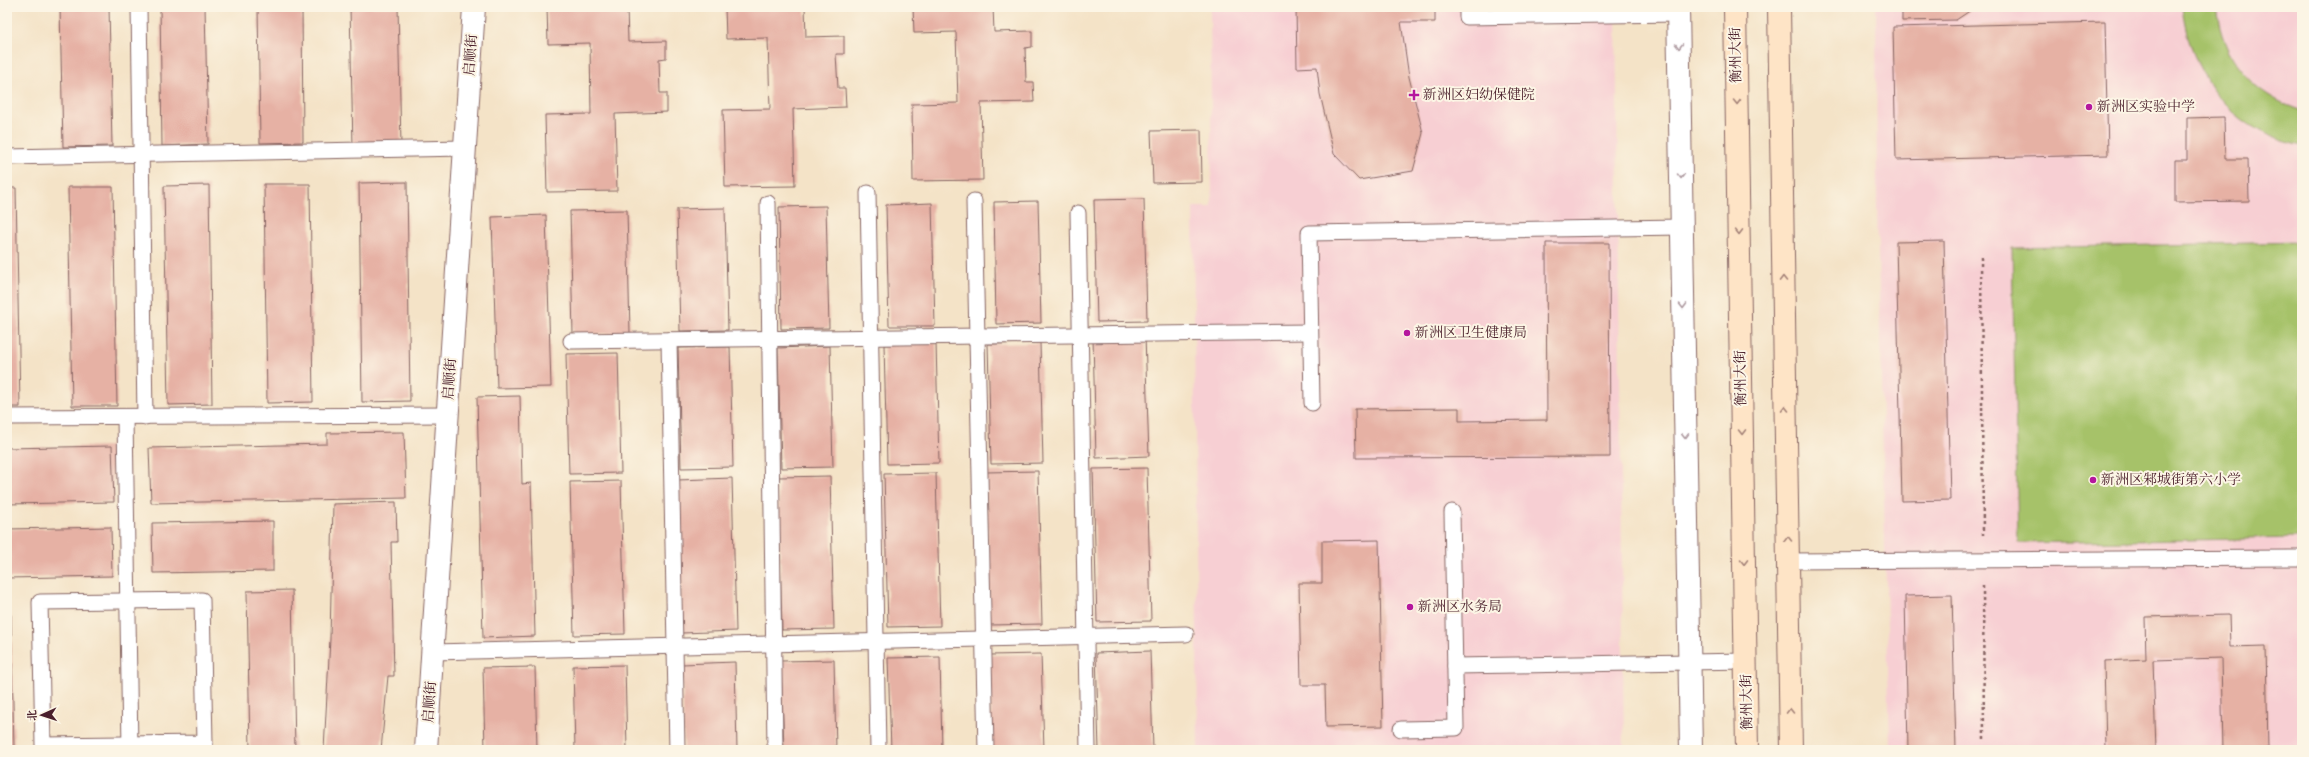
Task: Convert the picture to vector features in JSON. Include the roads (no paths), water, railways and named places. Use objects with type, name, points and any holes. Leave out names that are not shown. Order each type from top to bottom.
[{"type":"main road","name":"衡州大街","points":[[1735,7],[1747,750]]},
{"type":"main road","points":[[1779,7],[1791,750]]},
{"type":"street","name":"启顺街","points":[[426,750],[474,7]]},
{"type":"street","points":[[1678,10],[1691,750]]},
{"type":"lane","points":[[139,7],[145,417]]},
{"type":"lane","points":[[1467,7],[1467,17],[1678,10]]},
{"type":"lane","points":[[7,157],[464,148]]},
{"type":"lane","points":[[868,193],[878,750]]},
{"type":"lane","points":[[974,201],[986,750]]},
{"type":"lane","points":[[768,204],[776,750]]},
{"type":"lane","points":[[1078,213],[1088,750]]},
{"type":"lane","points":[[1312,403],[1309,233],[1682,227]]},
{"type":"lane","points":[[571,341],[1310,332]]},
{"type":"lane","points":[[669,340],[677,750]]},
{"type":"lane","points":[[7,418],[448,415]]},
{"type":"lane","points":[[125,417],[130,747]]},
{"type":"lane","points":[[1401,729],[1456,728],[1452,512]]},
{"type":"lane","points":[[1788,561],[2302,558]]},
{"type":"lane","points":[[202,600],[205,743],[130,747],[43,745],[40,602],[202,600]]},
{"type":"lane","points":[[433,652],[1186,634]]},
{"type":"lane","points":[[1455,666],[1746,661]]},
{"type":"place","name":"新洲区妇幼保健院","points":[[1414,95]]},
{"type":"place","name":"新洲区实验中学","points":[[2089,107]]},
{"type":"place","name":"新洲区卫生健康局","points":[[1407,333]]},
{"type":"place","name":"新洲区邾城街第六小学","points":[[2093,480]]},
{"type":"place","name":"新洲区水务局","points":[[1410,607]]}]
